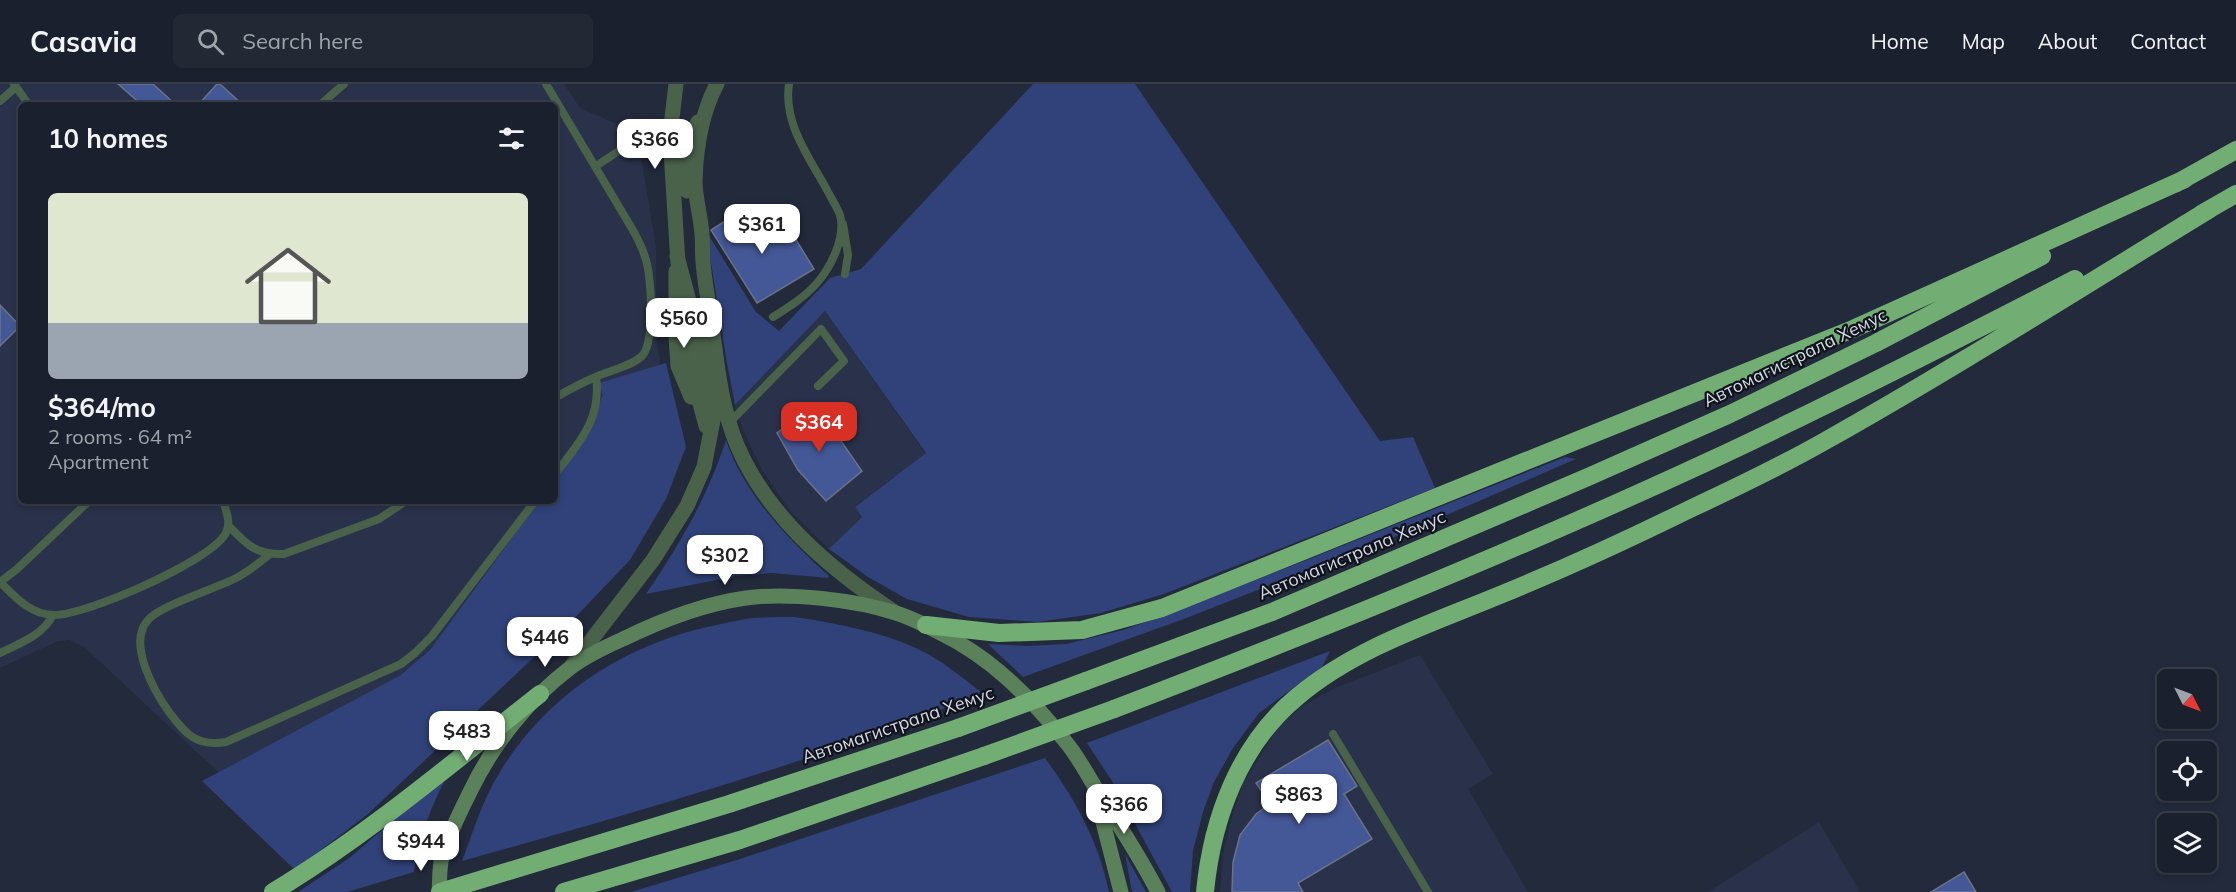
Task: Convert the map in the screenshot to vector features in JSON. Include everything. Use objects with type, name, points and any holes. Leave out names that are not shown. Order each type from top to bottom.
[{"type":"highway","name":"Автомагистрала Хемус","points":[[440,892],[729,804],[958,728],[1272,612],[1531,503],[1730,414],[1876,343],[2236,150]]},
{"type":"highway","points":[[926,625],[999,633],[1082,630],[1162,608],[1853,329],[2186,178]]},
{"type":"highway","points":[[1205,892],[1208,860],[1216,823],[1239,769],[1273,720],[1297,697],[1335,669],[1378,645],[1562,570],[1823,442],[2236,194]]},
{"type":"highway","points":[[564,892],[741,840],[984,756],[1286,643],[1433,582],[1704,463],[1848,394],[2210,209]]},
{"type":"highway","points":[[273,892],[348,843],[540,694]]},
{"type":"main road","points":[[434,892],[441,859],[459,814],[481,771],[505,734],[540,694],[571,667],[604,648],[663,620],[708,606],[747,598],[797,596],[896,613],[926,625],[962,645],[999,671],[1034,706],[1070,748],[1143,863],[1158,892]]},
{"type":"main road","points":[[1094,786],[1121,892]]},
{"type":"main road","points":[[440,892],[441,859]]},
{"type":"street","points":[[676,84],[670,135],[677,256],[675,296],[678,366],[709,442]]},
{"type":"street","points":[[717,84],[700,128],[695,182],[703,236],[703,261],[722,398],[736,444],[752,476],[789,525],[827,563],[896,613]]},
{"type":"street","points":[[571,667],[608,621],[671,533],[687,506],[704,467],[714,415],[696,327],[677,256]]},
{"type":"lane","points":[[323,102],[344,84]]},
{"type":"lane","points":[[546,84],[557,102]]},
{"type":"lane","points":[[789,84],[787,97],[793,126],[840,215],[848,255],[845,274]]},
{"type":"lane","points":[[0,101],[15,86],[27,102]]},
{"type":"lane","points":[[558,104],[634,232],[646,258],[651,280],[649,339],[641,357],[571,388],[558,396]]},
{"type":"lane","points":[[596,166],[637,139]]},
{"type":"lane","points":[[773,317],[798,301],[817,283],[837,247],[840,215]]},
{"type":"lane","points":[[729,423],[821,329],[844,362],[818,386]]},
{"type":"lane","points":[[558,470],[591,425],[597,405],[596,377]]},
{"type":"lane","points":[[86,504],[17,569],[0,582],[24,605],[53,615],[95,606],[182,568],[201,557],[225,536],[229,526],[224,504]]},
{"type":"lane","points":[[229,526],[256,551],[284,554],[379,519],[402,504]]},
{"type":"lane","points":[[270,554],[236,578],[161,611],[148,620],[142,632],[139,648],[145,668],[165,707],[184,732],[198,741],[212,744],[226,742],[401,664],[432,636],[533,504]]},
{"type":"lane","points":[[0,653],[32,637],[46,627],[53,615]]},
{"type":"lane","points":[[1333,734],[1428,892]]},
{"type":"shaded area","points":[[0,84],[564,84],[580,108],[635,132],[656,247],[656,335],[672,445],[287,836],[84,647],[69,640],[58,641],[0,668]]},
{"type":"shaded area","points":[[1033,84],[1135,84],[1380,441],[1413,437],[1435,488],[1164,594],[1101,613],[1037,622],[969,617],[907,599],[868,577],[829,549],[862,517],[855,507],[926,453],[825,311],[735,405],[706,231],[756,312],[779,331],[830,278],[861,269]]},
{"type":"shaded area","points":[[825,311],[926,454],[855,506],[862,517],[829,549],[790,511],[762,470],[742,428],[735,405]]},
{"type":"shaded area","points":[[666,363],[686,447],[666,499],[630,560],[567,626],[369,813],[295,870],[202,781],[401,675],[430,650],[537,504],[558,504],[558,476],[583,441],[603,395],[599,383]]},
{"type":"shaded area","points":[[726,440],[734,460],[755,497],[783,531],[829,576],[828,578],[772,573],[736,576],[646,594],[692,520]]},
{"type":"shaded area","points":[[1565,457],[1576,459],[1412,530],[1181,620],[1023,677],[988,644],[1027,646],[1066,644],[1123,630],[1174,612]]},
{"type":"shaded area","points":[[794,617],[856,628],[902,642],[934,657],[982,693],[790,764],[660,805],[462,861],[488,793],[512,753],[535,725],[589,678],[652,644],[686,632],[749,618]]},
{"type":"shaded area","points":[[1330,651],[1322,667],[1259,713],[1233,748],[1214,782],[1203,812],[1193,851],[1190,892],[1172,892],[1112,781],[1087,743]]},
{"type":"shaded area","points":[[1420,655],[1493,774],[1468,789],[1528,892],[1220,892],[1223,854],[1243,783],[1279,726],[1304,705],[1335,688]]},
{"type":"shaded area","points":[[1045,758],[1076,805],[1092,838],[1109,892],[631,892],[740,859]]},
{"type":"shaded area","points":[[448,774],[427,821],[414,872],[347,892],[298,892],[348,859]]},
{"type":"shaded area","points":[[1819,822],[1860,892],[1708,892]]},
{"type":"shaded area","points":[[1125,854],[1146,892],[1132,892]]},
{"type":"building","points":[[118,84],[153,84],[173,102],[139,102]]},
{"type":"building","points":[[217,84],[220,84],[240,102],[201,102]]},
{"type":"building","points":[[744,209],[755,229],[772,229],[785,222],[814,269],[757,303],[711,230]]},
{"type":"building","points":[[0,305],[18,324],[18,328],[0,346]]},
{"type":"building","points":[[815,404],[862,471],[826,501],[798,470],[777,433]]},
{"type":"building","points":[[1328,740],[1357,786],[1344,794],[1372,839],[1298,883],[1303,892],[1232,892],[1233,862],[1240,835],[1256,814],[1270,804],[1256,783]]},
{"type":"building","points":[[1964,872],[1976,892],[1931,892]]}]
